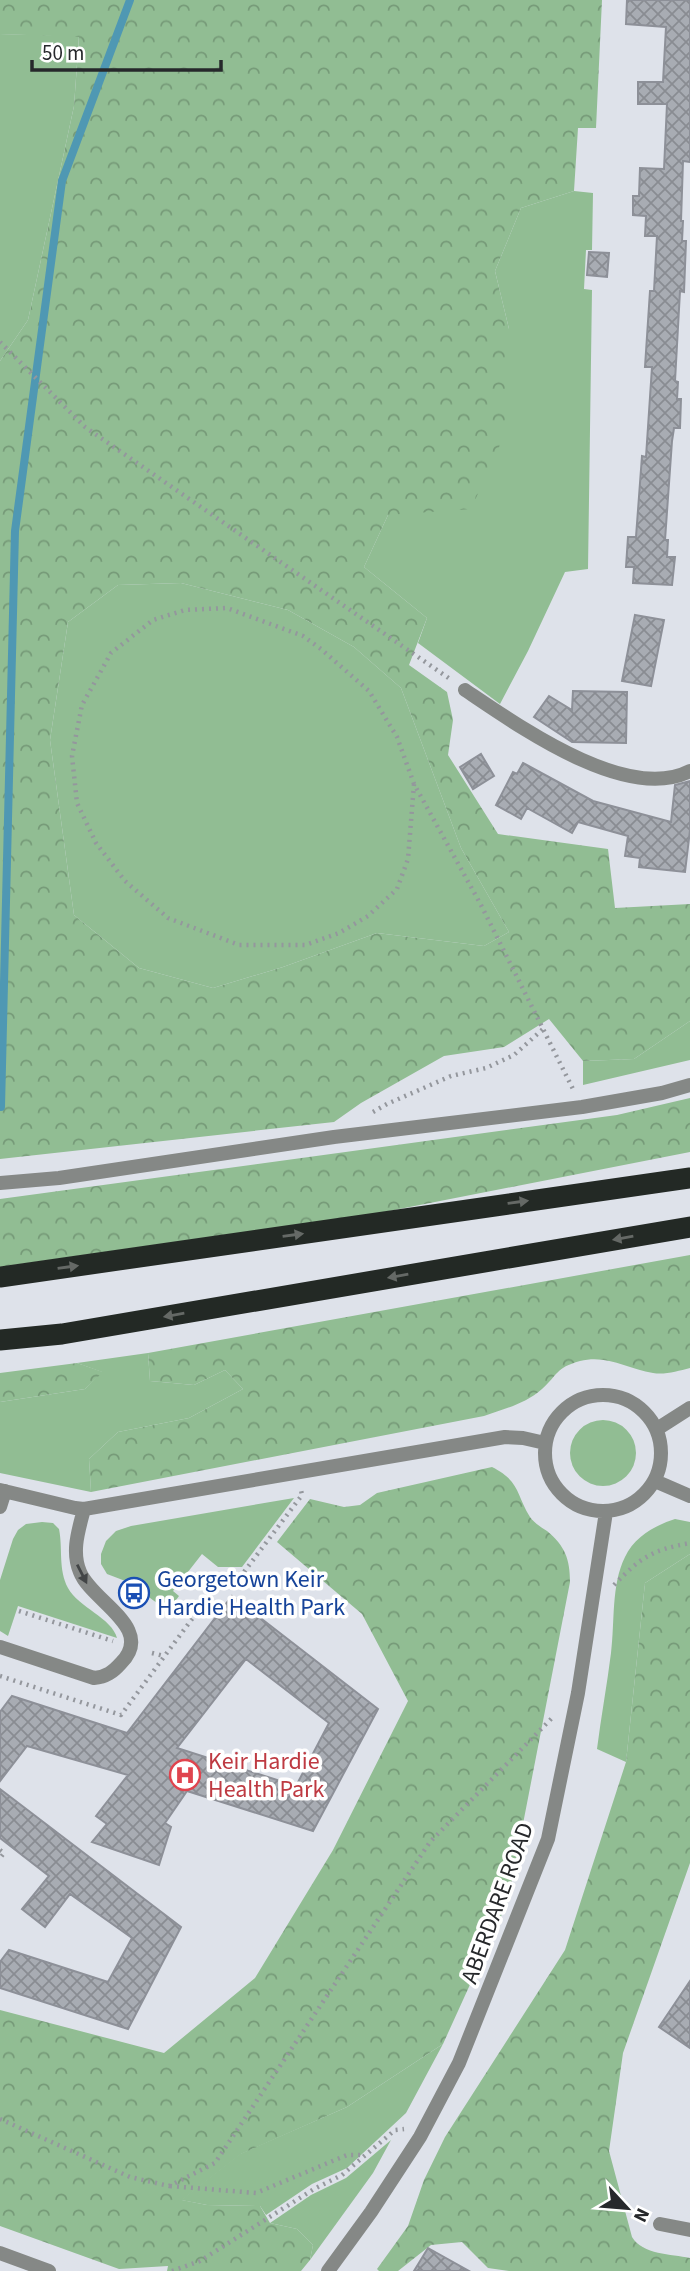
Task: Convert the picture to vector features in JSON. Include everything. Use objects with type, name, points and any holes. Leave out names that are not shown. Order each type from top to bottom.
[{"type":"highway","points":[[0,1277],[690,1178]]},
{"type":"highway","points":[[0,1340],[62,1334],[690,1227]]},
{"type":"street","points":[[465,690],[527,732],[571,756],[608,770],[642,778],[662,778],[690,771]]},
{"type":"street","points":[[0,1183],[59,1178],[334,1137],[582,1107],[662,1093],[690,1085]]},
{"type":"street","points":[[596,1395],[615,1395],[633,1402],[647,1414],[657,1429],[662,1456],[655,1481],[646,1494],[621,1509],[606,1512],[589,1510],[573,1503],[559,1492],[545,1461],[545,1443],[563,1410],[578,1400],[596,1395]]},
{"type":"street","points":[[657,1429],[690,1408]]},
{"type":"street","points":[[0,1507],[3,1490],[84,1509],[505,1437],[545,1443]]},
{"type":"street","points":[[655,1481],[690,1496]]},
{"type":"street","points":[[0,1647],[94,1678],[104,1677],[125,1659],[132,1641],[127,1624],[84,1581],[76,1562],[77,1536],[84,1509]]},
{"type":"street","name":"ABERDARE ROAD","points":[[328,2271],[372,2212],[420,2137],[460,2063],[548,1839],[578,1693],[606,1512]]},
{"type":"street","points":[[660,2224],[690,2230]]},
{"type":"street","points":[[0,2253],[49,2271]]},
{"type":"path","points":[[0,342],[85,427],[465,690]]},
{"type":"path","points":[[414,784],[408,859],[397,889],[368,916],[339,933],[305,945],[239,945],[168,918],[125,881],[96,844],[77,803],[72,756],[82,705],[111,653],[153,620],[185,610],[228,608],[303,636],[369,691],[397,737],[414,784],[481,905],[582,1107]]},
{"type":"path","points":[[366,1117],[387,1104],[451,1076],[486,1068],[514,1055],[543,1029]]},
{"type":"path","points":[[260,1551],[302,1495],[301,1488]]},
{"type":"path","points":[[594,1583],[614,1586],[636,1562],[662,1548],[690,1543]]},
{"type":"path","points":[[19,1611],[117,1642]]},
{"type":"path","points":[[152,1653],[164,1656]]},
{"type":"path","points":[[0,1683],[4,1678]]},
{"type":"path","points":[[169,2186],[215,2163],[430,1842],[578,1693]]},
{"type":"path","points":[[0,1850],[4,1853],[0,1858]]},
{"type":"path","points":[[0,2119],[130,2177],[169,2186],[256,2193],[347,2155],[365,2155]]},
{"type":"path","points":[[172,2271],[200,2261],[314,2189],[342,2175],[395,2130],[403,2128],[420,2137]]},
{"type":"green space","points":[[0,0],[602,0],[596,128],[578,128],[574,191],[521,208],[495,271],[509,329],[509,425],[471,509],[388,515],[364,567],[427,618],[409,665],[447,692],[453,720],[448,755],[498,834],[608,849],[615,908],[690,904],[690,1021],[634,1059],[583,1061],[549,1019],[504,1047],[444,1056],[361,1103],[334,1122],[0,1159],[0,361],[28,320],[74,106],[79,37],[0,34]],"holes":[[[181,583],[288,610],[354,647],[401,688],[461,848],[509,932],[484,946],[377,933],[283,967],[213,988],[139,968],[74,915],[50,740],[68,622],[118,585]]]},
{"type":"green space","points":[[0,34],[79,36],[74,106],[28,320],[0,361]]},
{"type":"green space","points":[[574,191],[593,193],[592,250],[586,250],[584,289],[592,290],[588,569],[565,572],[500,704],[418,643],[427,618],[364,567],[388,515],[509,329],[495,271],[521,208]]},
{"type":"green space","points":[[181,583],[288,610],[354,647],[401,688],[461,848],[509,932],[484,946],[377,933],[283,967],[213,988],[139,968],[74,915],[50,740],[68,622],[118,585]]},
{"type":"green space","points":[[690,1021],[690,1060],[583,1085],[583,1061],[634,1059]]},
{"type":"green space","points":[[690,1098],[690,1152],[379,1213],[0,1267],[0,1199],[617,1115]]},
{"type":"green space","points":[[690,1255],[690,1368],[658,1373],[599,1359],[580,1361],[561,1369],[529,1399],[484,1416],[91,1492],[89,1459],[118,1432],[189,1418],[243,1389],[225,1370],[194,1385],[150,1381],[148,1353]]},
{"type":"green space","points":[[148,1353],[150,1381],[194,1385],[225,1370],[243,1389],[189,1418],[118,1432],[89,1459],[91,1492],[0,1473],[0,1402],[85,1389],[102,1372],[77,1363]]},
{"type":"green space","points":[[77,1363],[103,1372],[85,1389],[0,1402],[0,1373]]},
{"type":"green space","points":[[603,1420],[616,1422],[631,1435],[636,1453],[634,1466],[621,1481],[603,1486],[590,1484],[575,1471],[570,1453],[572,1440],[585,1425]]},
{"type":"green space","points":[[492,1467],[508,1477],[532,1519],[558,1542],[565,1554],[570,1574],[508,1901],[443,2044],[347,2107],[241,2154],[182,2200],[207,2205],[260,2206],[270,2223],[297,2229],[313,2245],[310,2260],[301,2271],[167,2271],[168,2266],[119,2269],[0,2226],[0,2010],[164,2053],[255,1978],[333,1850],[408,1701],[362,1614],[277,1542],[310,1499],[344,1507],[360,1505],[377,1493]]},
{"type":"green space","points":[[294,1498],[242,1567],[218,1567],[202,1554],[173,1591],[179,1596],[168,1611],[128,1582],[107,1574],[101,1564],[101,1554],[106,1541],[116,1531],[131,1526]]},
{"type":"green space","points":[[675,1519],[690,1522],[690,1554],[645,1583],[626,1762],[597,1749],[611,1653],[617,1579],[625,1557],[634,1543],[653,1528]]},
{"type":"green space","points":[[53,1523],[59,1529],[62,1566],[68,1588],[79,1601],[109,1624],[117,1638],[18,1606],[8,1636],[0,1631],[0,1580],[13,1539],[18,1530],[26,1524]]},
{"type":"green space","points":[[690,1554],[690,1863],[623,2053],[609,2151],[632,2237],[650,2251],[690,2258],[690,2271],[509,2271],[488,2268],[462,2242],[431,2245],[398,2271],[379,2271],[377,2269],[408,2226],[424,2180],[445,2137],[565,1950],[626,1762],[645,1583]]},
{"type":"green space","points":[[443,2044],[406,2113],[347,2168],[312,2184],[266,2215],[260,2206],[207,2205],[181,2200],[240,2154],[347,2107]]},
{"type":"green space","points":[[391,2140],[373,2173],[310,2260],[313,2245],[297,2229],[270,2223],[311,2195],[346,2178]]},
{"type":"building","points":[[627,0],[690,0],[690,162],[683,161],[681,221],[682,241],[686,241],[675,381],[678,382],[677,399],[681,399],[680,428],[674,428],[672,441],[665,540],[668,540],[667,557],[675,557],[672,585],[633,583],[634,567],[626,567],[628,537],[636,537],[642,456],[646,457],[652,367],[645,367],[657,236],[645,236],[646,216],[633,215],[633,196],[639,196],[640,168],[664,169],[667,104],[638,104],[638,82],[663,82],[666,27],[626,24]]},
{"type":"building","points":[[589,252],[609,253],[607,277],[587,275]]},
{"type":"building","points":[[635,615],[664,620],[651,686],[622,681]]},
{"type":"building","points":[[573,691],[627,692],[626,743],[572,742],[534,717],[549,696],[572,710]]},
{"type":"building","points":[[481,754],[494,776],[473,789],[460,767]]},
{"type":"building","points":[[523,763],[593,801],[671,822],[675,785],[690,781],[690,830],[685,872],[639,867],[640,858],[625,856],[628,836],[578,822],[572,833],[527,808],[521,819],[496,805],[513,772],[517,774]]},
{"type":"building","points":[[232,1596],[378,1709],[313,1831],[187,1791],[165,1823],[171,1827],[159,1865],[92,1842],[107,1824],[96,1816],[128,1775],[27,1746],[0,1781],[0,1712],[12,1696],[127,1733]],"holes":[[[246,1659],[329,1723],[296,1786],[177,1748]]]},
{"type":"building","points":[[0,1789],[181,1927],[128,2029],[0,1988],[0,1962],[9,1950],[108,1982],[132,1938],[70,1894],[45,1927],[22,1909],[49,1876],[0,1838]]},
{"type":"building","points":[[690,1981],[690,2048],[659,2027]]},
{"type":"building","points":[[428,2248],[469,2271],[414,2271]]},
{"type":"waterway","points":[[1,1107],[15,531],[62,181],[130,0]]},
{"type":"place","name":"Georgetown Keir Hardie Health Park","points":[[134,1593]]},
{"type":"place","name":"Keir Hardie Health Park","points":[[185,1775]]}]
